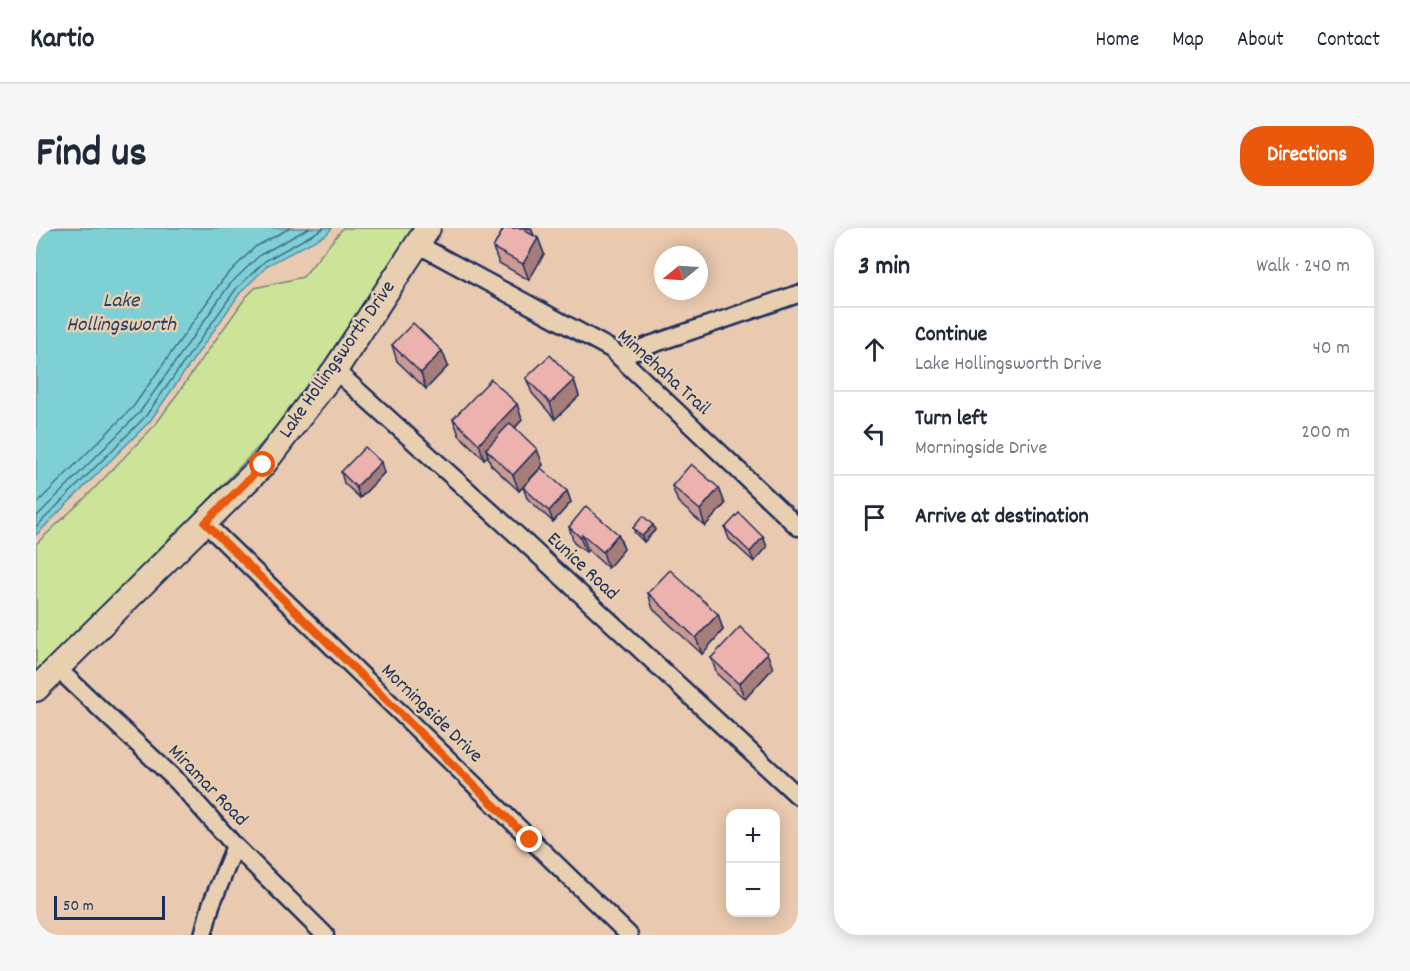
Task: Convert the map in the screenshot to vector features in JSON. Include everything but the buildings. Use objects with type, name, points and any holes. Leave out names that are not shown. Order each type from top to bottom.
[{"type":"street","name":"Minnehaha Trail","points":[[422,236],[611,349],[798,527]]},
{"type":"street","name":"Lake Hollingsworth Drive","points":[[36,688],[263,465],[335,370],[422,236]]},
{"type":"street","points":[[620,357],[798,294]]},
{"type":"street","name":"Eunice Road","points":[[335,370],[527,544],[798,796]]},
{"type":"street","name":"Morningside Drive","points":[[205,523],[629,935]]},
{"type":"street","name":"Miramar Road","points":[[57,668],[178,782],[235,846],[325,935]]},
{"type":"street","points":[[203,935],[211,905],[235,846]]},
{"type":"green space","points":[[343,228],[418,228],[339,350],[281,423],[106,609],[36,677],[36,544],[86,497],[156,424],[246,297],[255,288],[303,277]]},
{"type":"water","name":"Lake Hollingsworth","points":[[36,228],[332,228],[327,234],[268,265],[240,293],[150,421],[36,535]]},
{"type":"route","points":[[263,465],[205,523],[530,840]]}]
